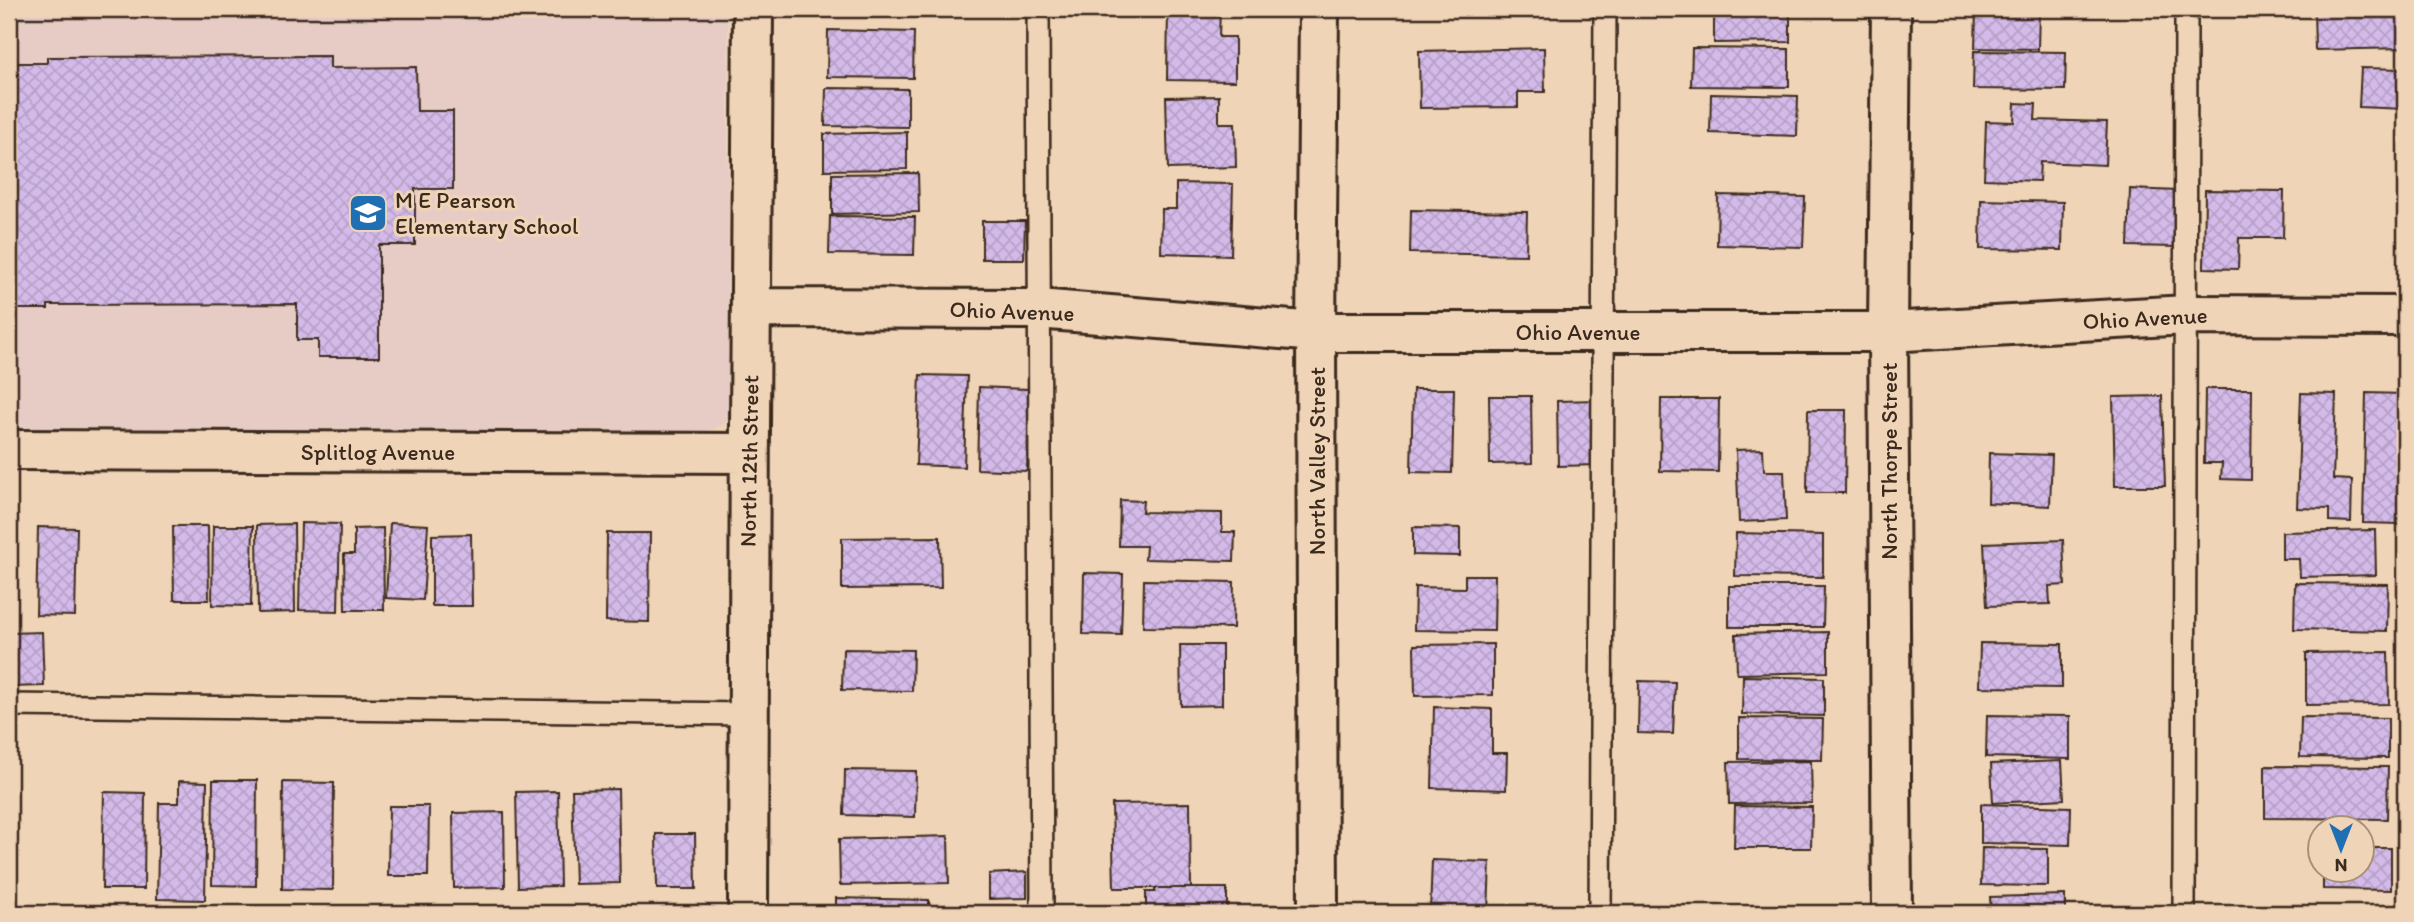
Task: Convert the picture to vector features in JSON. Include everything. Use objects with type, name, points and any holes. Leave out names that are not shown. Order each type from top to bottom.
[{"type":"street","name":"North 12th Street","points":[[748,913],[752,9]]},
{"type":"street","name":"North Valley Street","points":[[1318,913],[1319,9]]},
{"type":"street","name":"North Thorpe Street","points":[[1891,9],[1888,332],[1892,913]]},
{"type":"street","name":"Ohio Avenue","points":[[751,308],[1038,309],[1317,332],[1888,332],[2187,315],[2405,316]]},
{"type":"street","name":"Splitlog Avenue","points":[[9,450],[748,453]]},
{"type":"lane","points":[[1038,9],[1042,913]]},
{"type":"lane","points":[[1601,913],[1605,9]]},
{"type":"lane","points":[[2184,913],[2186,9]]},
{"type":"lane","points":[[9,705],[747,714]]},
{"type":"shaded area","name":"M E Pearson Elementary School","points":[[9,9],[728,9],[728,418],[724,424],[709,431],[9,428]]},
{"type":"building","points":[[1168,9],[1220,9],[1219,37],[1235,37],[1235,81],[1167,80]]},
{"type":"building","points":[[1714,9],[1790,9],[1790,42],[1714,43]]},
{"type":"building","points":[[1976,9],[2039,10],[2038,49],[1975,48]]},
{"type":"building","points":[[2314,9],[2405,9],[2405,48],[2315,50]]},
{"type":"building","points":[[828,30],[914,32],[913,78],[827,77]]},
{"type":"building","points":[[1544,48],[1545,92],[1518,92],[1518,107],[1420,108],[1419,51]]},
{"type":"building","points":[[1692,48],[1789,49],[1789,87],[1691,86]]},
{"type":"building","points":[[1974,51],[2066,52],[2065,90],[1973,89]]},
{"type":"building","points":[[330,56],[330,68],[416,67],[417,111],[453,111],[453,189],[415,189],[415,245],[379,245],[379,357],[318,357],[318,340],[297,340],[297,304],[48,305],[48,309],[9,309],[9,63],[47,63],[47,57]]},
{"type":"building","points":[[2361,68],[2405,69],[2405,109],[2359,107]]},
{"type":"building","points":[[826,88],[908,89],[908,127],[825,126]]},
{"type":"building","points":[[1711,94],[1798,96],[1797,136],[1710,133]]},
{"type":"building","points":[[1219,96],[1219,123],[1235,123],[1236,167],[1168,169],[1166,97]]},
{"type":"building","points":[[2015,103],[2036,104],[2035,120],[2107,122],[2105,165],[2040,162],[2039,181],[1984,179],[1986,121],[2014,122]]},
{"type":"building","points":[[907,132],[907,169],[824,170],[824,134]]},
{"type":"building","points":[[918,173],[919,212],[832,214],[832,174]]},
{"type":"building","points":[[1176,183],[1233,184],[1231,255],[1161,253],[1162,209],[1176,209]]},
{"type":"building","points":[[2130,189],[2178,191],[2176,247],[2128,246]]},
{"type":"building","points":[[2205,190],[2284,191],[2283,238],[2239,238],[2238,269],[2204,268]]},
{"type":"building","points":[[1718,195],[1805,197],[1803,247],[1717,245]]},
{"type":"building","points":[[1981,200],[2063,202],[2062,250],[1980,249]]},
{"type":"building","points":[[1411,210],[1527,212],[1526,255],[1410,253]]},
{"type":"building","points":[[830,216],[915,217],[914,255],[829,254]]},
{"type":"building","points":[[982,221],[1025,221],[1024,259],[982,259]]},
{"type":"building","points":[[920,375],[967,376],[964,467],[916,465]]},
{"type":"building","points":[[979,387],[1029,389],[1027,471],[977,469]]},
{"type":"building","points":[[1413,389],[1454,389],[1452,473],[1411,472]]},
{"type":"building","points":[[2205,389],[2252,389],[2251,480],[2221,479],[2222,463],[2204,463]]},
{"type":"building","points":[[2301,393],[2336,394],[2333,479],[2352,480],[2351,522],[2329,521],[2329,509],[2297,508]]},
{"type":"building","points":[[2366,393],[2405,394],[2405,486],[2401,486],[2400,524],[2363,523]]},
{"type":"building","points":[[1489,396],[1531,396],[1532,463],[1490,464]]},
{"type":"building","points":[[2162,396],[2165,486],[2115,486],[2113,397]]},
{"type":"building","points":[[1661,399],[1719,399],[1718,472],[1660,471]]},
{"type":"building","points":[[1598,400],[1599,465],[1558,466],[1557,401]]},
{"type":"building","points":[[1808,410],[1846,410],[1845,493],[1807,493]]},
{"type":"building","points":[[1763,449],[1764,471],[1784,471],[1786,520],[1739,522],[1736,450]]},
{"type":"building","points":[[1989,453],[2052,455],[2050,506],[1988,503]]},
{"type":"building","points":[[1120,500],[1143,501],[1142,512],[1222,513],[1222,532],[1235,532],[1234,561],[1145,559],[1146,546],[1119,546]]},
{"type":"building","points":[[301,523],[340,524],[338,611],[299,610]]},
{"type":"building","points":[[390,523],[428,525],[423,600],[386,598]]},
{"type":"building","points":[[294,524],[295,612],[258,613],[257,525]]},
{"type":"building","points":[[173,526],[208,526],[209,600],[174,600]]},
{"type":"building","points":[[213,526],[253,526],[251,606],[212,605]]},
{"type":"building","points":[[38,527],[77,528],[75,616],[36,615]]},
{"type":"building","points":[[1413,527],[1460,528],[1460,556],[1413,555]]},
{"type":"building","points":[[383,528],[384,610],[345,610],[344,554],[354,554],[354,529]]},
{"type":"building","points":[[2375,530],[2376,575],[2300,577],[2299,559],[2282,559],[2282,532]]},
{"type":"building","points":[[607,533],[650,533],[649,622],[606,621]]},
{"type":"building","points":[[1736,533],[1823,535],[1823,577],[1735,576]]},
{"type":"building","points":[[471,534],[472,606],[432,606],[432,535]]},
{"type":"building","points":[[940,537],[941,588],[842,589],[842,538]]},
{"type":"building","points":[[2063,540],[2065,585],[2049,586],[2050,604],[1987,606],[1984,543]]},
{"type":"building","points":[[1084,573],[1123,574],[1121,635],[1083,634]]},
{"type":"building","points":[[1465,575],[1495,575],[1494,631],[1414,630],[1415,587],[1465,588]]},
{"type":"building","points":[[1144,580],[1234,582],[1233,628],[1143,627]]},
{"type":"building","points":[[2295,583],[2388,584],[2387,631],[2294,629]]},
{"type":"building","points":[[1729,586],[1824,586],[1823,627],[1729,627]]},
{"type":"building","points":[[42,632],[44,686],[9,687],[9,633]]},
{"type":"building","points":[[1828,632],[1828,672],[1737,674],[1736,634]]},
{"type":"building","points":[[1980,643],[2062,644],[2062,688],[1979,687]]},
{"type":"building","points":[[1493,644],[1493,695],[1415,696],[1414,645]]},
{"type":"building","points":[[1180,645],[1222,645],[1222,705],[1181,706]]},
{"type":"building","points":[[843,649],[913,650],[912,691],[842,690]]},
{"type":"building","points":[[2388,652],[2389,704],[2306,705],[2306,653]]},
{"type":"building","points":[[1743,676],[1824,678],[1824,716],[1742,714]]},
{"type":"building","points":[[1639,681],[1675,682],[1673,734],[1638,733]]},
{"type":"building","points":[[1434,707],[1492,709],[1492,753],[1507,753],[1506,790],[1432,788]]},
{"type":"building","points":[[1987,715],[2070,716],[2070,759],[1986,757]]},
{"type":"building","points":[[2301,717],[2388,718],[2388,758],[2300,757]]},
{"type":"building","points":[[1739,718],[1823,719],[1822,760],[1739,759]]},
{"type":"building","points":[[1811,761],[1812,803],[1729,804],[1728,762]]},
{"type":"building","points":[[2062,761],[2064,799],[1993,803],[1991,764]]},
{"type":"building","points":[[2265,766],[2388,767],[2387,819],[2376,819],[2376,814],[2306,814],[2306,818],[2265,818]]},
{"type":"building","points":[[845,770],[916,771],[915,817],[844,815]]},
{"type":"building","points":[[213,780],[257,780],[256,886],[212,885]]},
{"type":"building","points":[[179,781],[207,782],[205,900],[157,899],[159,803],[179,803]]},
{"type":"building","points":[[283,782],[334,783],[333,890],[282,889]]},
{"type":"building","points":[[618,789],[620,883],[575,884],[572,790]]},
{"type":"building","points":[[558,791],[560,886],[518,887],[516,792]]},
{"type":"building","points":[[104,792],[145,793],[144,889],[102,889]]},
{"type":"building","points":[[1190,803],[1191,888],[1114,888],[1112,804]]},
{"type":"building","points":[[1981,804],[2071,807],[2070,845],[1981,843]]},
{"type":"building","points":[[389,806],[429,806],[428,876],[388,876]]},
{"type":"building","points":[[1735,806],[1812,807],[1811,848],[1734,848]]},
{"type":"building","points":[[504,812],[505,887],[454,888],[453,813]]},
{"type":"building","points":[[656,834],[695,834],[696,889],[657,889]]},
{"type":"building","points":[[948,836],[949,883],[840,885],[839,839]]},
{"type":"building","points":[[9,838],[11,886],[9,886]]},
{"type":"building","points":[[1982,848],[2048,849],[2048,886],[1981,885]]},
{"type":"building","points":[[2376,848],[2391,848],[2391,890],[2323,889],[2323,884],[2376,884]]},
{"type":"building","points":[[1432,860],[1490,862],[1488,913],[1430,913]]},
{"type":"building","points":[[1027,872],[1027,898],[989,899],[989,874]]},
{"type":"building","points":[[1155,888],[1227,888],[1227,913],[1146,913],[1146,892],[1155,892]]},
{"type":"building","points":[[2065,895],[2065,913],[1991,913],[1990,897]]},
{"type":"building","points":[[836,898],[929,900],[929,913],[836,913]]},
{"type":"place","name":"M E Pearson Elementary School","points":[[368,213]]}]
